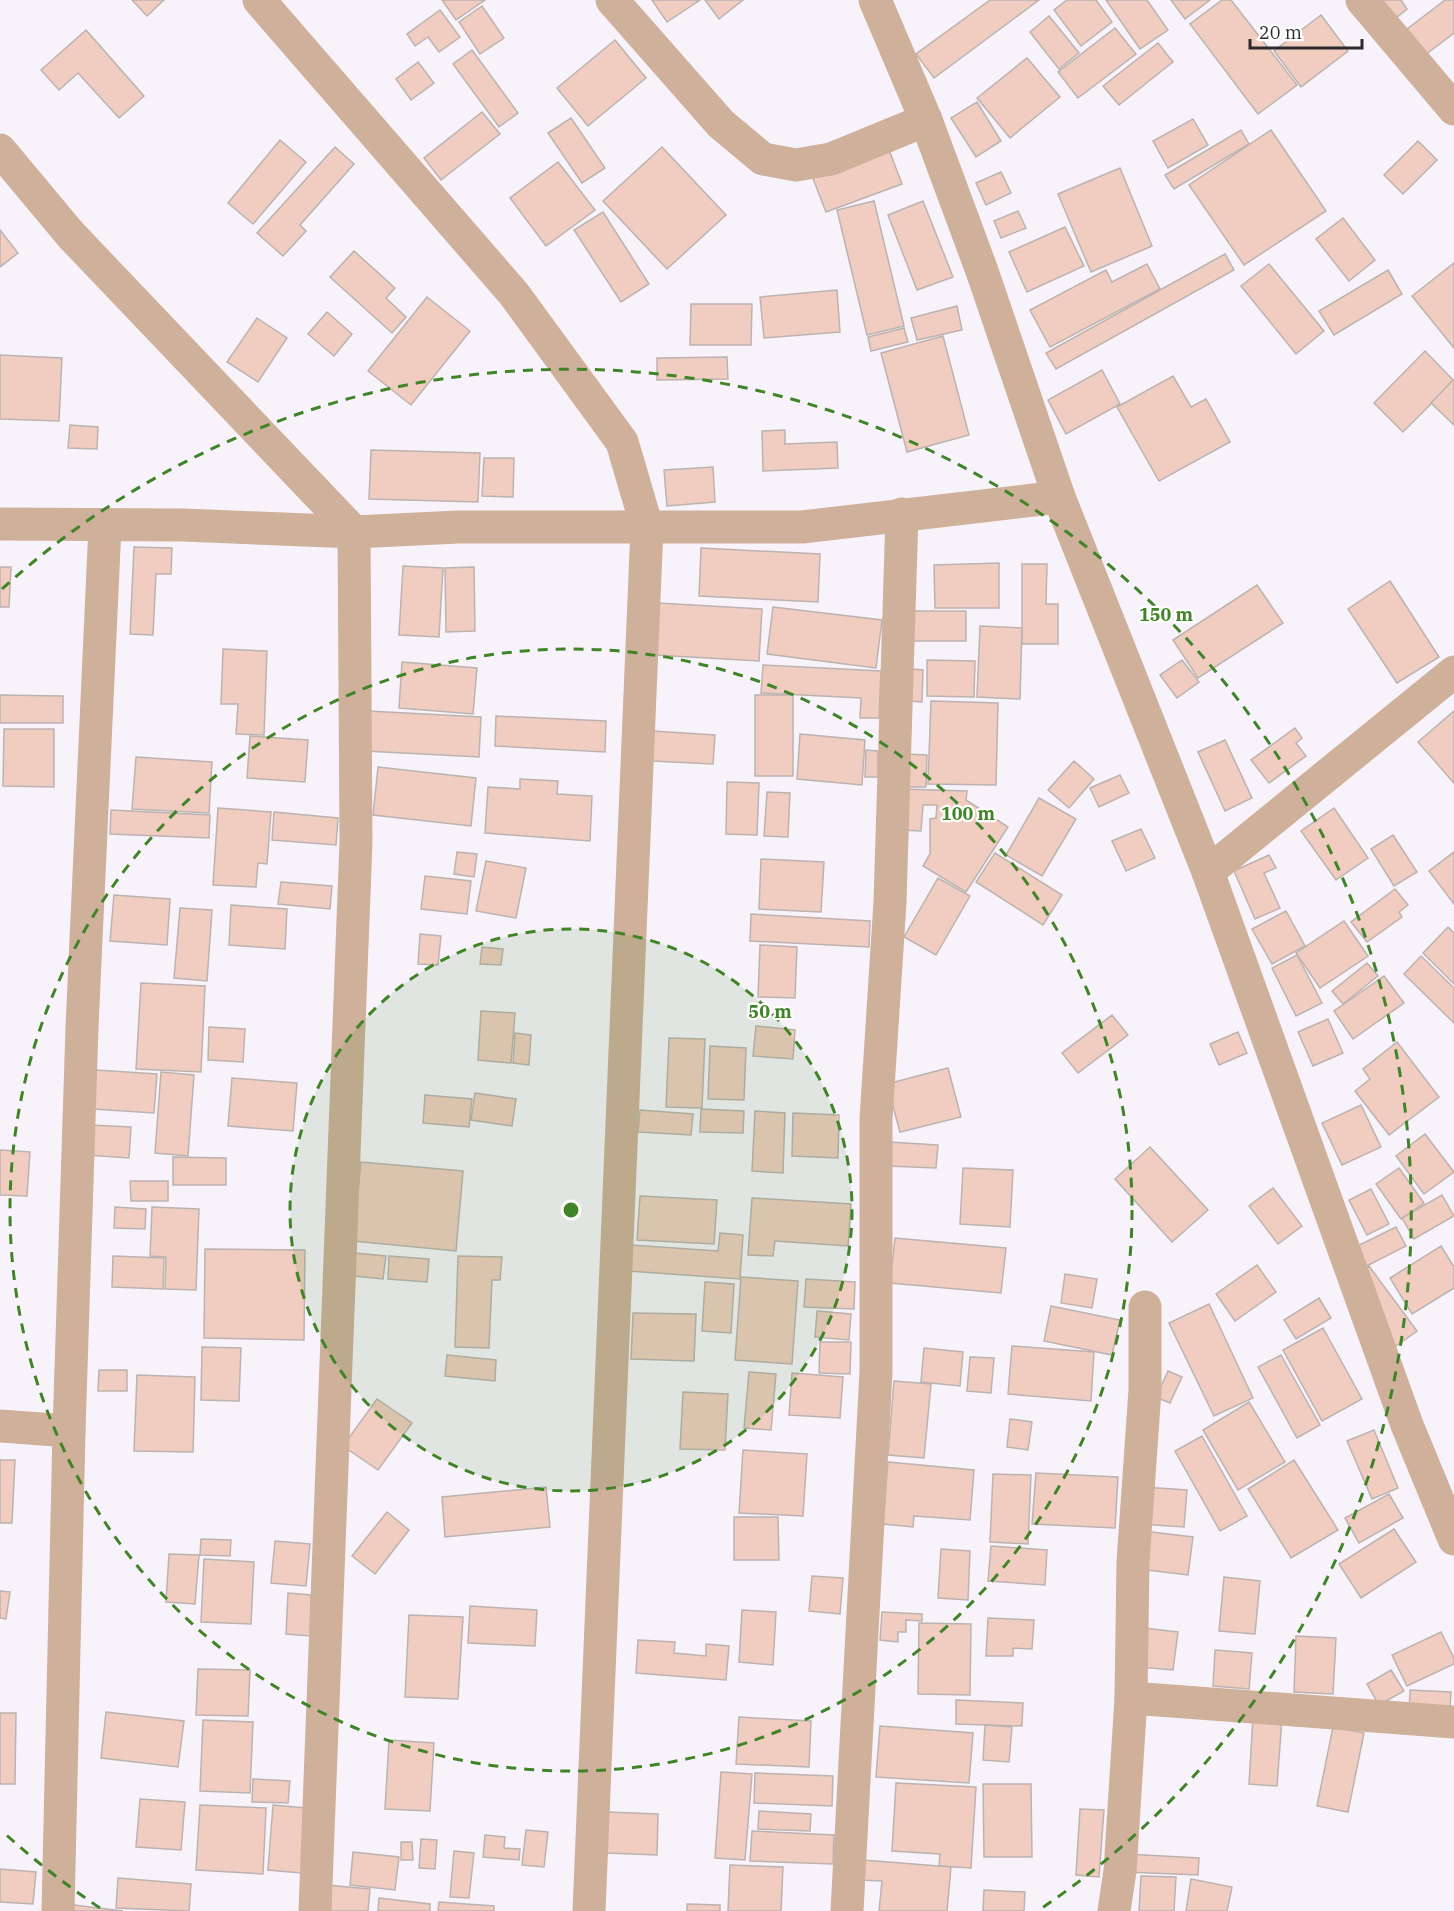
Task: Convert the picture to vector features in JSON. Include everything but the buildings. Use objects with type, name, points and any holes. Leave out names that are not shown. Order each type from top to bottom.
[{"type":"street","points":[[259,0],[514,294],[622,442],[647,527],[590,1911]]},
{"type":"street","points":[[612,0],[721,124],[763,159],[796,165],[831,159],[926,120]]},
{"type":"street","points":[[875,0],[926,120],[982,271],[1059,497],[1208,872],[1407,1425],[1450,1520]]},
{"type":"street","points":[[1362,0],[1454,109]]},
{"type":"street","points":[[0,150],[71,235],[354,532],[356,842],[315,1911]]},
{"type":"street","points":[[0,524],[184,525],[354,532],[458,527],[802,527],[1059,497]]},
{"type":"street","points":[[848,1911],[876,1372],[876,1119],[890,902],[902,514]]},
{"type":"street","points":[[58,1911],[69,1431],[82,1027],[105,526]]},
{"type":"street","points":[[1208,872],[1454,672]]},
{"type":"street","points":[[1114,1911],[1120,1871],[1131,1698],[1133,1562],[1145,1390],[1145,1307]]},
{"type":"street","points":[[0,1426],[69,1431]]},
{"type":"street","points":[[1131,1698],[1454,1722]]}]
